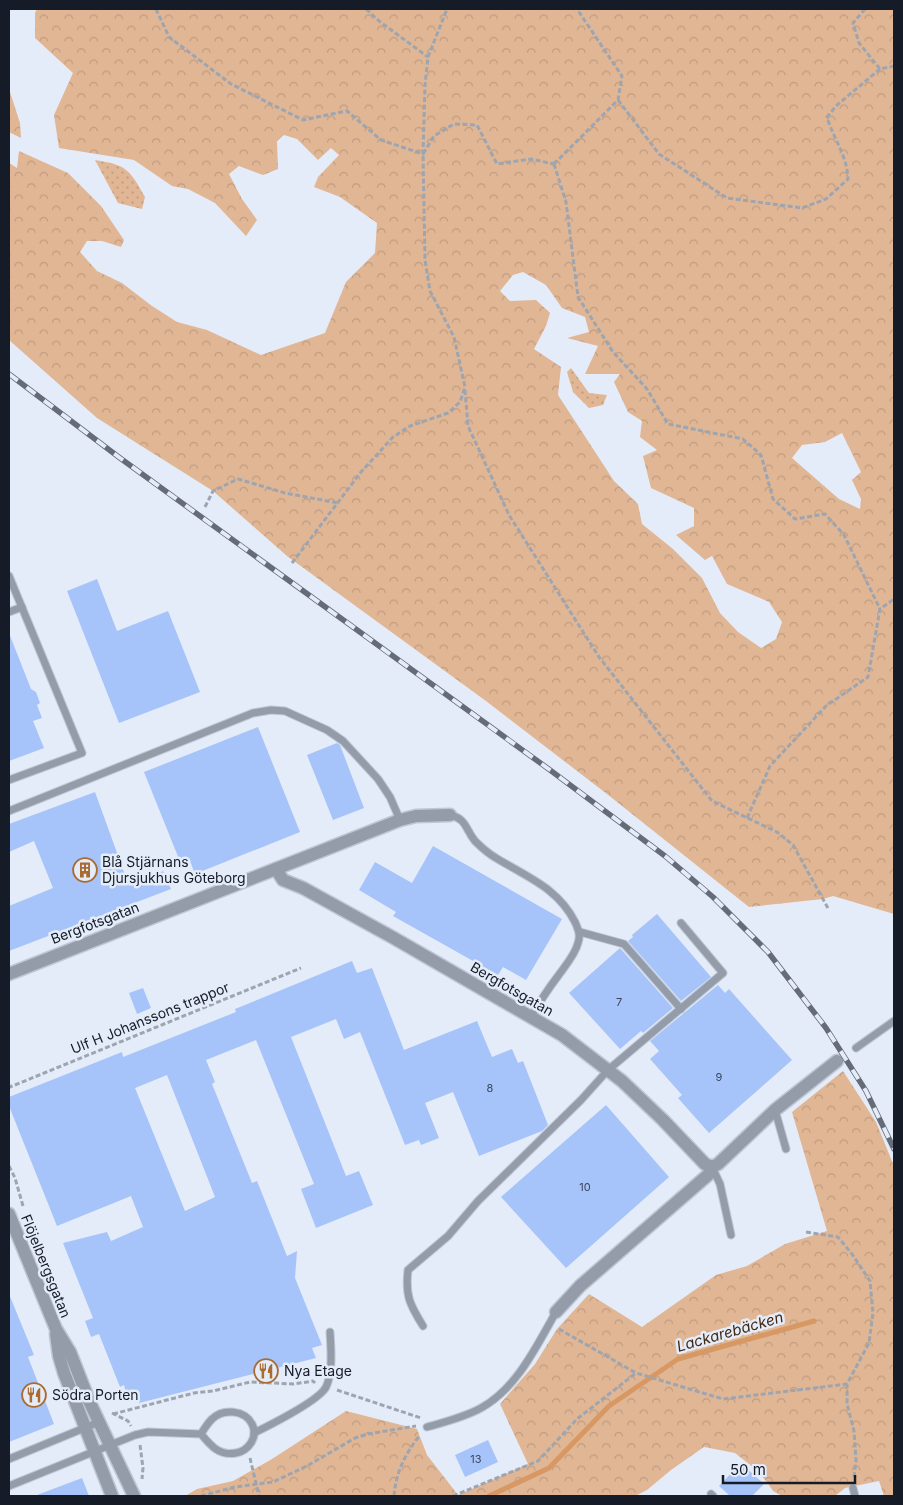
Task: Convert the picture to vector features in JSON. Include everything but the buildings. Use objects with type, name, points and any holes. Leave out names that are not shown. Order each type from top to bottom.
[{"type":"street","name":"Bergfotsgatan","points":[[9,974],[400,820],[416,816],[450,815]]},
{"type":"street","name":"Bergfotsgatan","points":[[276,868],[283,880],[303,888],[376,928],[562,1035],[622,1081],[705,1164],[712,1167]]},
{"type":"street","points":[[552,1318],[580,1286],[708,1175],[712,1167],[718,1164],[775,1110],[837,1061]]},
{"type":"street","name":"Flöjelbergsgatan","points":[[9,1214],[56,1329],[70,1352],[99,1422],[134,1496]]},
{"type":"street","name":"Flöjelbergsgatan","points":[[56,1329],[59,1356],[64,1373],[112,1496]]},
{"type":"lane","points":[[9,578],[82,752],[9,780]]},
{"type":"lane","points":[[9,612],[22,607]]},
{"type":"lane","points":[[9,811],[253,713],[271,710],[285,711],[327,730],[343,741],[378,779],[390,797],[400,820]]},
{"type":"lane","points":[[450,815],[464,821],[476,841],[494,856],[546,887],[561,900],[569,909],[580,932],[573,955],[530,1017]]},
{"type":"lane","points":[[423,1326],[412,1308],[406,1287],[408,1270],[448,1236],[478,1201],[581,1100],[608,1070],[724,973],[681,923]]},
{"type":"lane","points":[[580,932],[624,944],[681,1009]]},
{"type":"lane","points":[[856,1048],[894,1021]]},
{"type":"lane","points":[[775,1110],[786,1149]]},
{"type":"lane","points":[[712,1167],[720,1184],[731,1235]]},
{"type":"lane","points":[[427,1427],[481,1408],[503,1391],[525,1365],[552,1318]]},
{"type":"lane","points":[[254,1433],[314,1400],[321,1394],[329,1377],[330,1332]]},
{"type":"lane","points":[[9,1486],[135,1435],[148,1432],[201,1434],[217,1452],[226,1454],[236,1453],[248,1448],[254,1433],[253,1425],[247,1418],[238,1413],[227,1411],[211,1419],[201,1434]]},
{"type":"lane","points":[[9,1459],[99,1422]]},
{"type":"lane","points":[[853,1488],[855,1496]]},
{"type":"path","points":[[156,9],[169,37],[231,84],[303,120],[347,111],[381,140],[423,154]]},
{"type":"path","points":[[366,9],[379,21],[428,57]]},
{"type":"path","points":[[447,9],[428,57],[425,85],[423,154],[425,260],[430,291],[454,337],[465,387],[468,426],[509,515],[599,657],[712,801],[777,832],[793,845],[829,910]]},
{"type":"path","points":[[554,164],[618,100],[622,76],[577,9]]},
{"type":"path","points":[[865,9],[853,23],[859,43],[880,69]]},
{"type":"path","points":[[618,100],[659,154],[727,198],[802,208],[826,199],[848,180],[848,166],[827,118],[837,105],[880,69],[894,66]]},
{"type":"path","points":[[423,154],[434,136],[454,124],[477,125],[497,164],[531,159],[554,164]]},
{"type":"path","points":[[554,164],[566,202],[578,297],[613,352],[647,389],[668,424],[743,439],[762,455],[773,499],[795,519],[825,514],[844,535],[880,609],[868,677],[826,706],[770,766],[747,818]]},
{"type":"path","points":[[292,563],[361,472],[393,437],[410,426],[448,413],[460,402],[465,387]]},
{"type":"path","points":[[205,507],[213,491],[238,479],[285,493],[338,503]]},
{"type":"path","points":[[880,609],[894,599]]},
{"type":"path","name":"Ulf H Johanssons trappor","points":[[9,1085],[10,1087],[301,968]]},
{"type":"path","points":[[9,1166],[26,1212]]},
{"type":"path","points":[[806,1232],[838,1237],[870,1281],[873,1314],[869,1343],[847,1384],[847,1404],[854,1431],[856,1460],[853,1488]]},
{"type":"path","points":[[552,1318],[636,1373],[723,1399],[847,1384]]},
{"type":"path","points":[[453,1496],[538,1461],[577,1419],[636,1373]]},
{"type":"path","points":[[114,1414],[194,1393],[213,1391],[250,1382],[294,1384],[313,1382],[422,1418],[427,1427]]},
{"type":"path","points":[[110,1410],[128,1421],[140,1446],[143,1468],[142,1481]]},
{"type":"path","points":[[200,1496],[235,1487],[273,1482],[356,1438],[414,1425],[427,1427]]},
{"type":"path","points":[[394,1496],[399,1468],[415,1441],[427,1427]]},
{"type":"path","points":[[248,1448],[259,1496]]},
{"type":"green space","points":[[37,9],[894,9],[894,914],[833,896],[823,899],[749,907],[486,701],[287,556],[213,491],[97,418],[9,340],[9,163],[17,168],[19,151],[68,173],[101,206],[124,240],[121,247],[102,241],[87,241],[80,252],[97,271],[122,283],[177,322],[207,330],[261,355],[325,333],[346,282],[375,253],[377,223],[340,197],[314,187],[318,177],[339,155],[331,148],[318,160],[297,139],[284,135],[277,141],[278,169],[263,175],[239,166],[229,174],[242,199],[257,220],[246,236],[215,203],[188,189],[172,186],[134,160],[59,148],[54,115],[73,73],[35,38],[35,13]],"holes":[[[523,272],[546,285],[562,308],[585,317],[589,332],[567,338],[598,346],[585,374],[620,374],[614,382],[628,412],[642,421],[640,437],[657,450],[643,456],[651,488],[694,508],[694,526],[676,535],[705,560],[712,556],[727,584],[769,602],[782,622],[776,639],[761,648],[738,632],[720,613],[702,578],[673,549],[642,524],[638,504],[614,481],[558,395],[561,367],[534,349],[546,326],[550,313],[536,300],[510,301],[500,291],[513,275]],[[842,433],[861,472],[852,480],[861,499],[860,509],[839,499],[792,458],[802,445],[825,442]]]},
{"type":"green space","points":[[9,89],[20,123],[21,138],[9,132]]},
{"type":"green space","points":[[95,160],[114,164],[131,174],[145,197],[142,209],[118,203]]},
{"type":"green space","points":[[571,368],[589,393],[607,395],[603,405],[589,408],[573,392],[567,372]]},
{"type":"green space","points":[[843,1071],[876,1122],[894,1166],[894,1496],[884,1496],[879,1481],[845,1488],[835,1496],[782,1496],[773,1491],[754,1468],[735,1453],[704,1447],[671,1470],[647,1490],[635,1496],[185,1496],[197,1489],[233,1481],[272,1459],[346,1411],[417,1429],[427,1455],[458,1495],[528,1464],[500,1404],[535,1364],[557,1329],[589,1294],[642,1327],[716,1275],[747,1266],[785,1244],[827,1231],[792,1112]]},
{"type":"waterway","name":"Lackarebäcken","points":[[489,1496],[549,1468],[609,1406],[678,1359],[814,1321]]},
{"type":"railway","points":[[9,374],[120,458],[550,770],[665,856],[713,897],[768,952],[826,1028],[866,1091],[894,1149]]},
{"type":"place","name":"Blå Stjärnans Djursjukhus Göteborg","points":[[85,870]]},
{"type":"place","name":"Nya Etage","points":[[266,1371]]},
{"type":"place","name":"Södra Porten","points":[[34,1395]]}]
